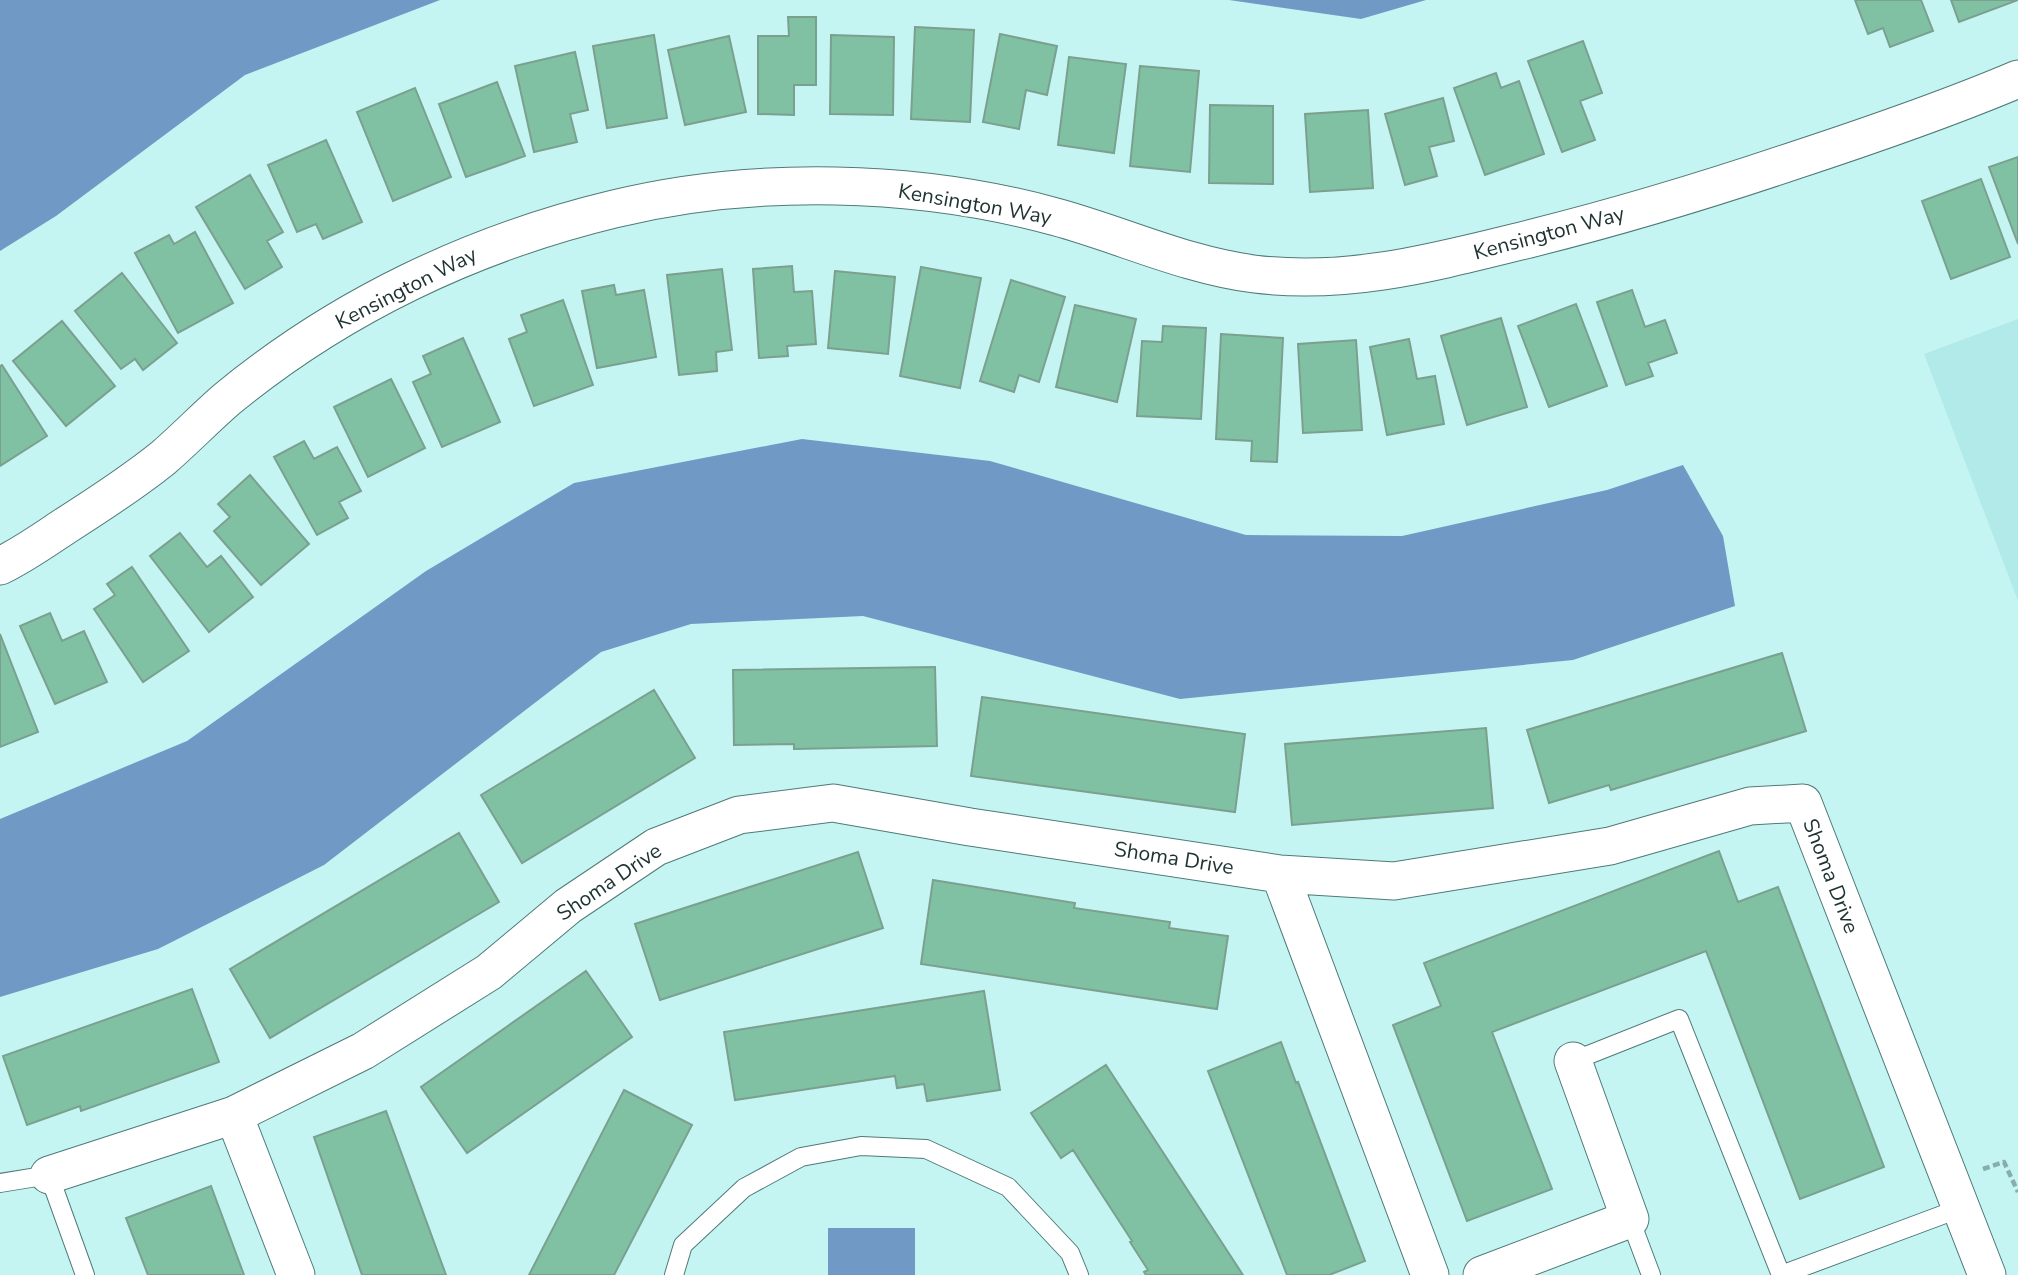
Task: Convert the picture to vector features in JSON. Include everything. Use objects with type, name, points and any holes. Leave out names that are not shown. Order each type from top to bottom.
[{"type":"street","name":"Kensington Way","points":[[0,566],[89,511],[162,458],[227,399],[297,346],[372,300],[452,261],[534,231],[619,207],[706,193],[781,187],[881,188],[968,198],[1055,216],[1195,262],[1252,274],[1311,278],[1370,275],[1573,228],[1716,187],[1856,141],[2018,79]]},
{"type":"street","name":"Shoma Drive","points":[[49,1175],[234,1115],[363,1051],[489,972],[568,906],[656,847],[739,815],[833,803],[970,827],[1280,874],[1394,881],[1610,846],[1750,806],[1803,803],[1987,1275]]},
{"type":"street","points":[[1280,874],[1430,1275]]},
{"type":"street","points":[[1482,1275],[1630,1219],[1573,1062]]},
{"type":"street","points":[[234,1115],[296,1275]]},
{"type":"lane","points":[[1573,1062],[1679,1019],[1781,1275],[1955,1194]]},
{"type":"lane","points":[[674,1275],[683,1245],[744,1188],[801,1157],[861,1146],[926,1149],[1008,1187],[1070,1253],[1079,1275]]},
{"type":"lane","points":[[49,1175],[85,1275]]},
{"type":"lane","name":"Shoma Drive","points":[[0,1183],[49,1175]]},
{"type":"lane","points":[[1630,1219],[1651,1275]]},
{"type":"path","points":[[1955,1194],[2004,1162],[2018,1192]]},
{"type":"shaded area","points":[[0,0],[440,0],[245,75],[56,216],[0,251]]},
{"type":"shaded area","points":[[1229,0],[1426,0],[1361,19]]},
{"type":"shaded area","points":[[2018,319],[2018,601],[1924,354]]},
{"type":"shaded area","points":[[802,439],[990,461],[1246,535],[1402,536],[1607,490],[1683,465],[1723,536],[1735,606],[1573,660],[1180,699],[863,616],[691,624],[601,652],[324,865],[158,949],[0,997],[0,819],[187,741],[426,571],[574,483]]},
{"type":"shaded area","points":[[828,1228],[915,1228],[915,1275],[828,1275]]},
{"type":"building","points":[[1855,0],[1921,0],[1933,31],[1890,47],[1883,28],[1868,34]]},
{"type":"building","points":[[1951,0],[2018,0],[1959,22]]},
{"type":"building","points":[[788,17],[816,17],[816,85],[794,85],[794,115],[758,114],[758,36],[789,36]]},
{"type":"building","points":[[915,27],[974,30],[970,122],[911,119]]},
{"type":"building","points":[[1000,34],[1057,46],[1047,95],[1026,90],[1019,129],[983,122]]},
{"type":"building","points":[[654,35],[667,118],[607,128],[593,46]]},
{"type":"building","points":[[831,35],[894,37],[893,115],[830,114]]},
{"type":"building","points":[[729,36],[746,112],[685,125],[668,50]]},
{"type":"building","points":[[1583,41],[1602,93],[1580,101],[1595,140],[1562,152],[1528,61]]},
{"type":"building","points":[[575,52],[588,110],[570,114],[577,142],[534,152],[515,66]]},
{"type":"building","points":[[1069,57],[1126,64],[1114,153],[1058,145]]},
{"type":"building","points":[[1140,66],[1199,71],[1190,172],[1130,166]]},
{"type":"building","points":[[1496,73],[1501,88],[1519,81],[1544,154],[1485,175],[1454,88]]},
{"type":"building","points":[[497,82],[525,156],[466,177],[439,104]]},
{"type":"building","points":[[415,88],[451,177],[393,201],[357,112]]},
{"type":"building","points":[[1443,98],[1454,141],[1429,147],[1437,176],[1405,185],[1385,114]]},
{"type":"building","points":[[1210,105],[1273,106],[1273,184],[1209,183]]},
{"type":"building","points":[[1368,110],[1373,188],[1310,192],[1305,114]]},
{"type":"building","points":[[326,140],[362,222],[323,239],[316,224],[297,232],[268,165]]},
{"type":"building","points":[[2018,157],[2018,244],[1989,167]]},
{"type":"building","points":[[250,175],[283,232],[267,241],[282,267],[245,289],[196,207]]},
{"type":"building","points":[[1981,179],[2010,257],[1951,279],[1922,201]]},
{"type":"building","points":[[195,232],[233,303],[178,333],[135,253],[169,235],[174,244]]},
{"type":"building","points":[[792,266],[794,292],[812,291],[816,344],[787,346],[788,356],[759,358],[753,269]]},
{"type":"building","points":[[921,267],[981,278],[960,388],[900,376]]},
{"type":"building","points":[[722,269],[732,350],[716,352],[717,371],[679,375],[667,275]]},
{"type":"building","points":[[835,271],[895,277],[888,354],[828,348]]},
{"type":"building","points":[[122,273],[177,343],[143,370],[135,359],[121,369],[75,311]]},
{"type":"building","points":[[1011,280],[1065,297],[1039,382],[1019,375],[1014,392],[980,381]]},
{"type":"building","points":[[614,285],[616,295],[644,290],[656,357],[597,368],[582,291]]},
{"type":"building","points":[[1632,290],[1645,327],[1665,320],[1677,353],[1648,363],[1653,376],[1626,385],[1597,302]]},
{"type":"building","points":[[563,300],[593,385],[534,406],[509,339],[527,332],[521,315]]},
{"type":"building","points":[[1576,304],[1607,386],[1549,407],[1518,326]]},
{"type":"building","points":[[1075,305],[1136,319],[1117,402],[1056,387]]},
{"type":"building","points":[[1501,318],[1527,407],[1467,425],[1441,336]]},
{"type":"building","points":[[62,321],[115,386],[66,426],[13,361]]},
{"type":"building","points":[[1163,326],[1206,328],[1201,419],[1137,416],[1142,341],[1162,342]]},
{"type":"building","points":[[1221,334],[1283,338],[1277,462],[1251,461],[1252,441],[1216,439]]},
{"type":"building","points":[[463,338],[500,422],[442,447],[413,382],[431,374],[423,356]]},
{"type":"building","points":[[1409,339],[1417,379],[1435,376],[1444,424],[1387,435],[1370,347]]},
{"type":"building","points":[[1356,340],[1362,430],[1303,433],[1298,344]]},
{"type":"building","points":[[2,365],[47,436],[0,466],[0,366]]},
{"type":"building","points":[[391,379],[425,448],[368,477],[334,407]]},
{"type":"building","points":[[304,441],[314,459],[337,447],[361,491],[339,502],[348,518],[317,535],[274,457]]},
{"type":"building","points":[[250,475],[309,544],[261,585],[214,531],[230,517],[218,504]]},
{"type":"building","points":[[180,533],[207,567],[221,556],[253,597],[209,632],[150,556]]},
{"type":"building","points":[[132,567],[189,651],[143,682],[94,609],[115,595],[107,584]]},
{"type":"building","points":[[50,613],[62,641],[84,631],[107,682],[55,704],[20,626]]},
{"type":"building","points":[[0,634],[38,732],[0,747]]},
{"type":"building","points":[[1782,653],[1806,731],[1611,790],[1609,785],[1549,803],[1527,730]]},
{"type":"building","points":[[935,667],[937,746],[794,749],[794,744],[734,745],[733,670]]},
{"type":"building","points":[[654,690],[695,758],[522,863],[481,795]]},
{"type":"building","points":[[982,697],[1245,734],[1235,812],[971,776]]},
{"type":"building","points":[[1486,728],[1493,808],[1292,825],[1285,744]]},
{"type":"building","points":[[459,833],[499,902],[270,1038],[230,969]]},
{"type":"building","points":[[1719,851],[1738,902],[1778,887],[1884,1167],[1800,1199],[1706,951],[1492,1032],[1552,1189],[1467,1221],[1393,1025],[1441,1006],[1424,963]]},
{"type":"building","points":[[858,852],[883,928],[660,1000],[635,924]]},
{"type":"building","points":[[933,880],[1075,903],[1074,908],[1170,922],[1169,928],[1228,936],[1217,1009],[921,964]]},
{"type":"building","points":[[586,971],[632,1037],[467,1153],[421,1087]]},
{"type":"building","points":[[192,989],[219,1062],[81,1111],[80,1106],[27,1125],[3,1056]]},
{"type":"building","points":[[984,991],[1000,1090],[927,1101],[924,1084],[897,1088],[895,1076],[735,1100],[724,1032]]},
{"type":"building","points":[[1281,1042],[1365,1261],[1329,1275],[1287,1275],[1208,1071]]},
{"type":"building","points":[[1106,1065],[1243,1275],[1146,1275],[1144,1272],[1148,1270],[1130,1242],[1132,1241],[1073,1150],[1061,1158],[1031,1113]]},
{"type":"building","points":[[624,1090],[692,1125],[614,1275],[529,1275]]},
{"type":"building","points":[[386,1111],[446,1275],[362,1275],[314,1137]]},
{"type":"building","points":[[211,1186],[244,1275],[148,1275],[126,1218]]}]
